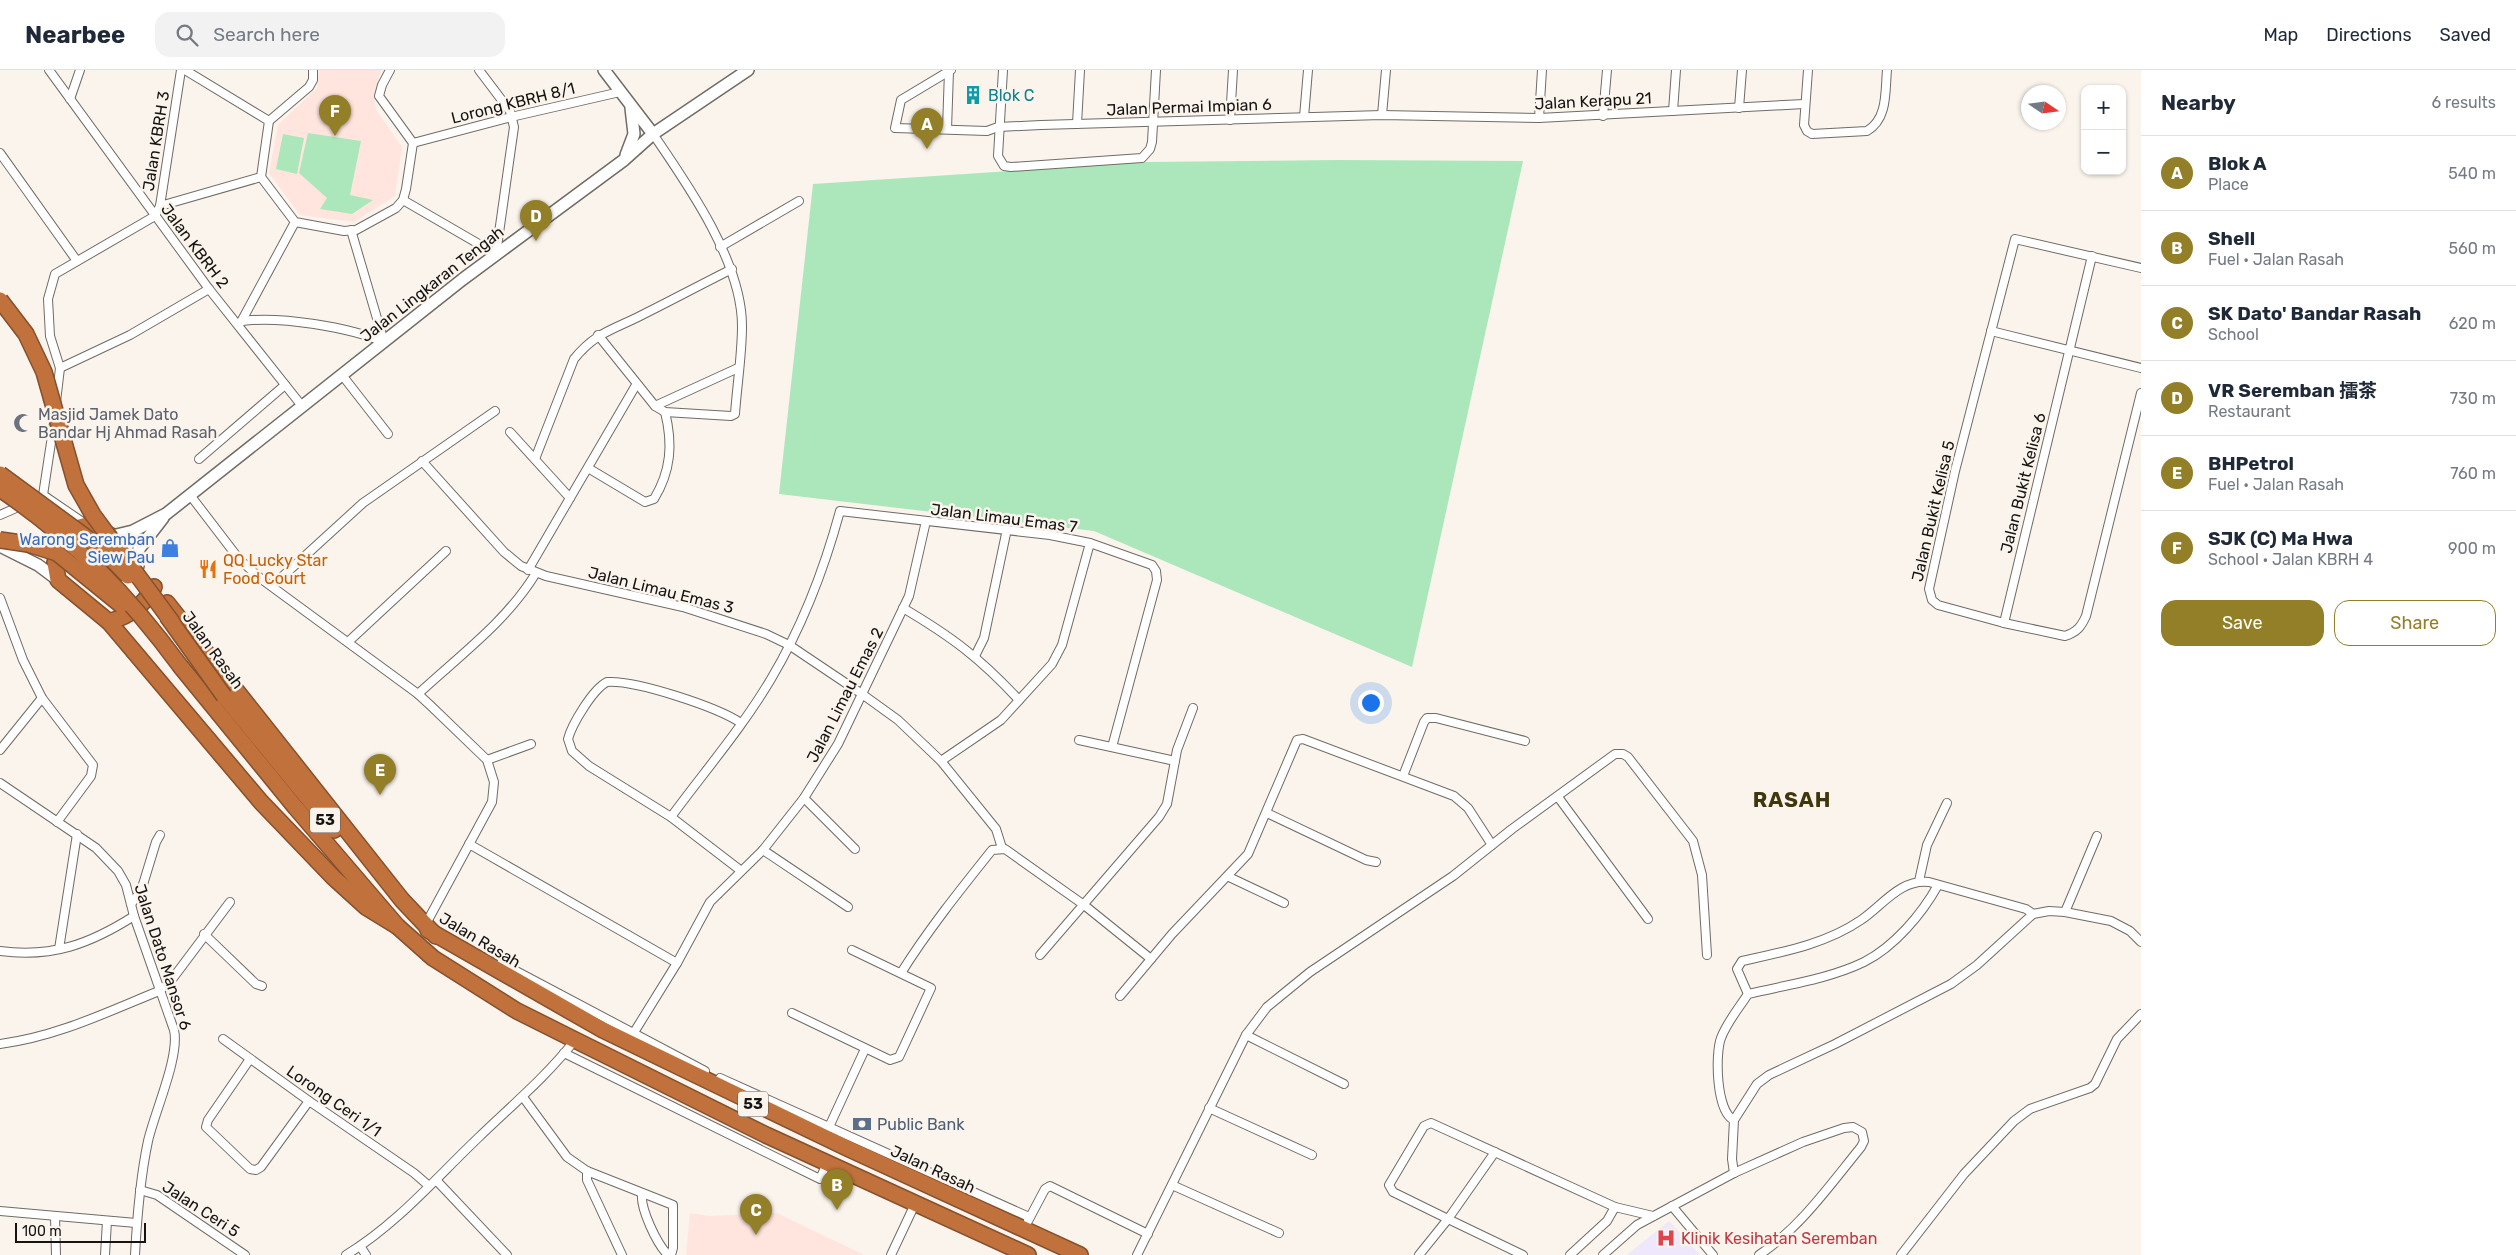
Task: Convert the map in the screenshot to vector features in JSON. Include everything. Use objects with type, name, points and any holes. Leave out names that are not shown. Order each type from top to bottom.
[{"type":"highway","points":[[0,300],[26,334],[44,372],[76,485],[93,515],[172,622]]},
{"type":"highway","name":"Jalan Rasah","points":[[0,474],[102,549],[172,622],[219,702],[296,808],[397,926],[433,958],[517,1011],[574,1040],[766,1135],[1028,1255]]},
{"type":"highway","name":"Jalan Rasah","points":[[0,489],[37,514],[97,567],[145,618],[181,667],[219,702],[369,872],[406,912],[436,936],[603,1030],[770,1112],[1026,1223],[1080,1255]]},
{"type":"highway","points":[[397,926],[359,901],[262,802],[109,622],[58,580],[55,563],[58,549],[67,534],[73,529],[87,525],[112,536],[125,547],[154,587],[402,900],[436,936]]},
{"type":"highway","points":[[0,540],[28,544],[57,554],[111,595],[181,667]]},
{"type":"highway","points":[[109,622],[127,616],[141,606],[154,587]]},
{"type":"street","name":"Jalan KBRH 2","points":[[49,70],[209,289],[240,324],[302,406]]},
{"type":"street","points":[[70,100],[80,70]]},
{"type":"street","points":[[183,70],[270,121]]},
{"type":"street","name":"Jalan KBRH 3","points":[[155,216],[160,206],[183,70]]},
{"type":"street","points":[[313,70],[313,80],[309,87],[270,121],[261,177],[295,222],[351,230],[356,230],[396,208],[403,200],[413,143],[379,96],[382,85],[390,70]]},
{"type":"street","points":[[403,200],[496,254],[514,127],[510,111],[479,70]]},
{"type":"street","points":[[598,335],[636,385],[655,406],[665,412],[731,416],[736,414],[742,326],[732,269],[685,180],[653,134],[604,70]]},
{"type":"street","points":[[947,129],[950,70]]},
{"type":"street","name":"Jalan Permai Impian 6","points":[[950,70],[901,100],[895,128],[987,131],[998,127],[1382,115]]},
{"type":"street","points":[[1002,70],[998,156],[1004,166],[1011,167],[1142,158],[1150,149],[1156,70]]},
{"type":"street","points":[[1077,124],[1080,70]]},
{"type":"street","points":[[1230,120],[1234,70]]},
{"type":"street","points":[[1304,118],[1308,70]]},
{"type":"street","points":[[1382,115],[1386,70]]},
{"type":"street","points":[[1538,118],[1542,70]]},
{"type":"street","points":[[1603,116],[1607,70]]},
{"type":"street","points":[[1673,111],[1676,70]]},
{"type":"street","points":[[1739,108],[1742,70]]},
{"type":"street","points":[[1808,70],[1804,104],[1804,125],[1807,132],[1812,134],[1867,131],[1874,127],[1883,112],[1887,70]]},
{"type":"street","name":"Jalan Lingkaran Tengah","points":[[112,536],[133,531],[166,514],[496,254],[624,160],[653,134],[740,72]]},
{"type":"street","name":"Lorong KBRH 8/1","points":[[413,143],[511,117],[620,92]]},
{"type":"street","name":"Jalan Kerapu 21","points":[[1382,115],[1538,118],[1804,104]]},
{"type":"street","points":[[624,160],[631,148],[634,134],[631,107]]},
{"type":"street","points":[[0,153],[77,261]]},
{"type":"street","points":[[160,206],[261,177]]},
{"type":"street","points":[[720,247],[799,201]]},
{"type":"street","points":[[43,495],[60,368],[50,336],[48,299],[55,274],[155,216]]},
{"type":"street","points":[[240,324],[295,222]]},
{"type":"street","points":[[351,230],[384,342]]},
{"type":"street","name":"Jalan Bukit Kelisa 5","points":[[2092,256],[2015,240],[1955,471],[1929,589],[1932,600],[1938,605],[2004,623],[2065,636],[2074,633],[2081,627],[2086,616],[2141,393]]},
{"type":"street","points":[[2092,256],[2141,268]]},
{"type":"street","name":"Jalan Bukit Kelisa 6","points":[[2004,623],[2092,256]]},
{"type":"street","points":[[535,459],[574,359],[598,335],[637,318],[732,269]]},
{"type":"street","points":[[60,368],[130,335],[209,289]]},
{"type":"street","points":[[240,324],[259,319],[292,322],[364,333],[384,342]]},
{"type":"street","points":[[1991,331],[2141,368]]},
{"type":"street","points":[[655,406],[738,368]]},
{"type":"street","points":[[342,375],[388,434]]},
{"type":"street","points":[[199,459],[285,385]]},
{"type":"street","points":[[418,694],[522,596],[532,571],[570,498],[636,385]]},
{"type":"street","points":[[272,586],[363,503],[495,411]]},
{"type":"street","points":[[588,468],[645,502],[654,499],[662,486],[670,462],[669,429],[665,412]]},
{"type":"street","points":[[510,432],[570,498]]},
{"type":"street","name":"Jalan Limau Emas 3","points":[[422,461],[504,552],[532,571],[683,607],[766,634],[789,645],[898,720],[941,761],[996,829],[1002,848]]},
{"type":"street","points":[[43,495],[87,525]]},
{"type":"street","points":[[0,515],[43,495]]},
{"type":"street","points":[[190,495],[239,558],[272,586],[418,694],[487,760],[494,782],[494,792],[490,807],[428,920]]},
{"type":"street","points":[[66,510],[67,534]]},
{"type":"street","name":"Jalan Limau Emas 7","points":[[789,645],[825,565],[840,511],[1007,529],[1090,543],[1152,565],[1156,571],[1157,580],[1112,747]]},
{"type":"street","name":"Jalan Lingkaran Tengah","points":[[138,566],[139,549],[166,514]]},
{"type":"street","name":"Jalan Limau Emas 2","points":[[633,1034],[677,964],[710,902],[740,870],[763,850],[804,798],[838,744],[903,608],[912,582],[926,521]]},
{"type":"street","points":[[975,656],[982,644],[1007,529]]},
{"type":"street","points":[[0,536],[58,549]]},
{"type":"street","points":[[941,761],[989,729],[1052,664],[1062,645],[1090,543]]},
{"type":"street","points":[[0,546],[38,565],[58,580]]},
{"type":"street","points":[[348,642],[446,551]]},
{"type":"street","points":[[0,598],[23,660],[42,698],[92,762],[94,769],[91,776],[57,822]]},
{"type":"street","points":[[903,608],[946,634],[975,656],[1019,700]]},
{"type":"street","points":[[670,817],[741,723],[770,681],[789,645]]},
{"type":"street","points":[[740,870],[670,817],[589,766],[570,748],[569,735],[599,688],[612,682],[656,691],[712,708],[741,723]]},
{"type":"street","points":[[0,750],[42,698]]},
{"type":"street","points":[[1040,955],[1159,817],[1167,804],[1176,750],[1193,708]]},
{"type":"street","points":[[1404,776],[1427,718],[1436,718],[1525,741]]},
{"type":"street","points":[[1120,996],[1172,934],[1229,877],[1248,854],[1297,740],[1303,739],[1443,791],[1463,802],[1492,845]]},
{"type":"street","points":[[1079,740],[1175,761]]},
{"type":"street","points":[[487,760],[531,744]]},
{"type":"street","points":[[1137,1255],[1246,1036],[1267,1007],[1310,972],[1452,876],[1615,754],[1623,754],[1628,757],[1686,830],[1695,846],[1705,900],[1707,955]]},
{"type":"street","name":"Jalan Dato Mansor 6","points":[[0,783],[103,853],[118,871],[126,885],[134,916],[174,1030],[176,1047],[155,1113],[140,1190],[135,1255]]},
{"type":"street","points":[[1558,797],[1648,919]]},
{"type":"street","points":[[804,798],[855,849]]},
{"type":"street","points":[[1919,881],[1927,845],[1947,803]]},
{"type":"street","points":[[1267,813],[1366,860],[1376,862]]},
{"type":"street","points":[[59,950],[77,834]]},
{"type":"street","points":[[131,904],[141,891],[156,842],[160,835]]},
{"type":"street","points":[[2065,912],[2097,836]]},
{"type":"street","points":[[469,844],[677,964]]},
{"type":"street","points":[[901,973],[957,893],[992,850],[1002,848],[1084,906],[1151,959]]},
{"type":"street","points":[[763,850],[788,869],[848,907]]},
{"type":"street","points":[[1229,877],[1284,903]]},
{"type":"street","points":[[1748,994],[1737,969],[1742,960],[1803,946],[1830,936],[1862,920],[1896,890],[1919,881],[2026,909],[2033,914]]},
{"type":"street","points":[[1734,1120],[1728,1116],[1722,1100],[1718,1048],[1726,1029],[1748,994],[1829,974],[1864,962],[1883,949],[1908,926],[1938,885]]},
{"type":"street","points":[[402,900],[441,930],[633,1034],[715,1076],[829,1127],[1026,1223],[1045,1189],[1053,1187],[1148,1234]]},
{"type":"street","points":[[0,1044],[26,1041],[53,1033],[159,991],[170,982],[204,934],[230,902]]},
{"type":"street","points":[[1734,1173],[1732,1159],[1734,1120],[1750,1092],[1763,1079],[1951,984],[1977,965],[2033,914],[2050,911],[2065,912],[2112,921],[2130,930],[2141,942]]},
{"type":"street","points":[[0,951],[26,955],[59,950],[111,931],[134,916]]},
{"type":"street","points":[[204,934],[256,984],[262,986]]},
{"type":"street","points":[[792,1013],[890,1060],[899,1057],[930,991],[929,985],[852,950]]},
{"type":"street","points":[[1901,1255],[1982,1154],[2022,1114],[2095,1084],[2116,1039],[2141,1014]]},
{"type":"street","points":[[1246,1036],[1344,1084]]},
{"type":"street","name":"Lorong Ceri 1/1","points":[[223,1039],[414,1173],[429,1186]]},
{"type":"street","points":[[346,1255],[360,1246],[436,1180],[523,1097],[574,1040]]},
{"type":"street","points":[[829,1127],[866,1049]]},
{"type":"street","points":[[564,1053],[820,1179],[827,1163]]},
{"type":"street","points":[[250,1059],[208,1120],[206,1126],[250,1169],[256,1170],[261,1167],[309,1101]]},
{"type":"street","points":[[523,1097],[567,1157],[587,1171],[673,1205],[673,1248],[669,1255],[661,1248],[646,1212],[642,1193]]},
{"type":"street","points":[[1209,1108],[1312,1155]]},
{"type":"street","points":[[1523,1255],[1393,1192],[1390,1188],[1390,1182],[1424,1126],[1431,1122],[1437,1124],[1615,1207],[1653,1216]]},
{"type":"street","points":[[1603,1255],[1638,1225],[1734,1173],[1803,1142],[1844,1128],[1858,1129],[1864,1136],[1861,1147],[1795,1225],[1759,1255]]},
{"type":"street","points":[[758,1150],[766,1135]]},
{"type":"street","points":[[1420,1255],[1495,1152]]},
{"type":"street","points":[[587,1171],[587,1180],[622,1255]]},
{"type":"street","points":[[436,1180],[507,1255]]},
{"type":"street","points":[[1172,1185],[1279,1233]]},
{"type":"street","name":"Jalan Ceri 5","points":[[140,1190],[157,1195],[245,1255]]},
{"type":"street","points":[[891,1255],[916,1204]]},
{"type":"street","points":[[1672,1206],[1713,1255]]},
{"type":"street","points":[[1570,1255],[1607,1221],[1615,1207]]},
{"type":"street","points":[[0,1212],[136,1223]]},
{"type":"street","points":[[55,1217],[56,1255]]},
{"type":"street","points":[[105,1255],[106,1221]]},
{"type":"street","points":[[360,1246],[366,1255]]},
{"type":"shaded area","points":[[319,70],[381,70],[374,97],[376,110],[402,147],[395,196],[354,222],[300,215],[269,173],[278,125],[317,88]]},
{"type":"shaded area","points":[[690,1213],[709,1216],[777,1213],[864,1255],[686,1255]]},
{"type":"shaded area","name":"Klinik Kesihatan Seremban","points":[[1669,1221],[1700,1255],[1627,1255]]},
{"type":"green space","points":[[308,133],[361,141],[350,195],[373,200],[352,214],[320,209],[327,198],[299,173]]},
{"type":"green space","points":[[283,134],[304,138],[297,174],[276,169]]},
{"type":"green space","points":[[1523,161],[1412,667],[1094,531],[779,494],[813,184],[1147,162]]},
{"type":"place","name":"Blok C","points":[[973,95]]},
{"type":"place","name":"SJK (C) Ma Hwa","points":[[335,136]]},
{"type":"place","name":"Blok A","points":[[927,149]]},
{"type":"place","name":"VR Seremban 擂茶","points":[[536,241]]},
{"type":"place","name":"Masjid Jamek Dato Bandar Hj Ahmad Rasah","points":[[23,423]]},
{"type":"place","name":"Warong Seremban Siew Pau","points":[[170,548]]},
{"type":"place","name":"QQ Lucky Star Food Court","points":[[208,569]]},
{"type":"place","name":"BHPetrol","points":[[380,795]]},
{"type":"place","name":"Public Bank","points":[[862,1124]]},
{"type":"place","name":"Shell","points":[[837,1210]]},
{"type":"place","name":"SK Dato' Bandar Rasah","points":[[756,1235]]},
{"type":"place","name":"Klinik Kesihatan Seremban","points":[[1666,1238]]},
{"type":"district","name":"RASAH","points":[[1792,799]]}]
